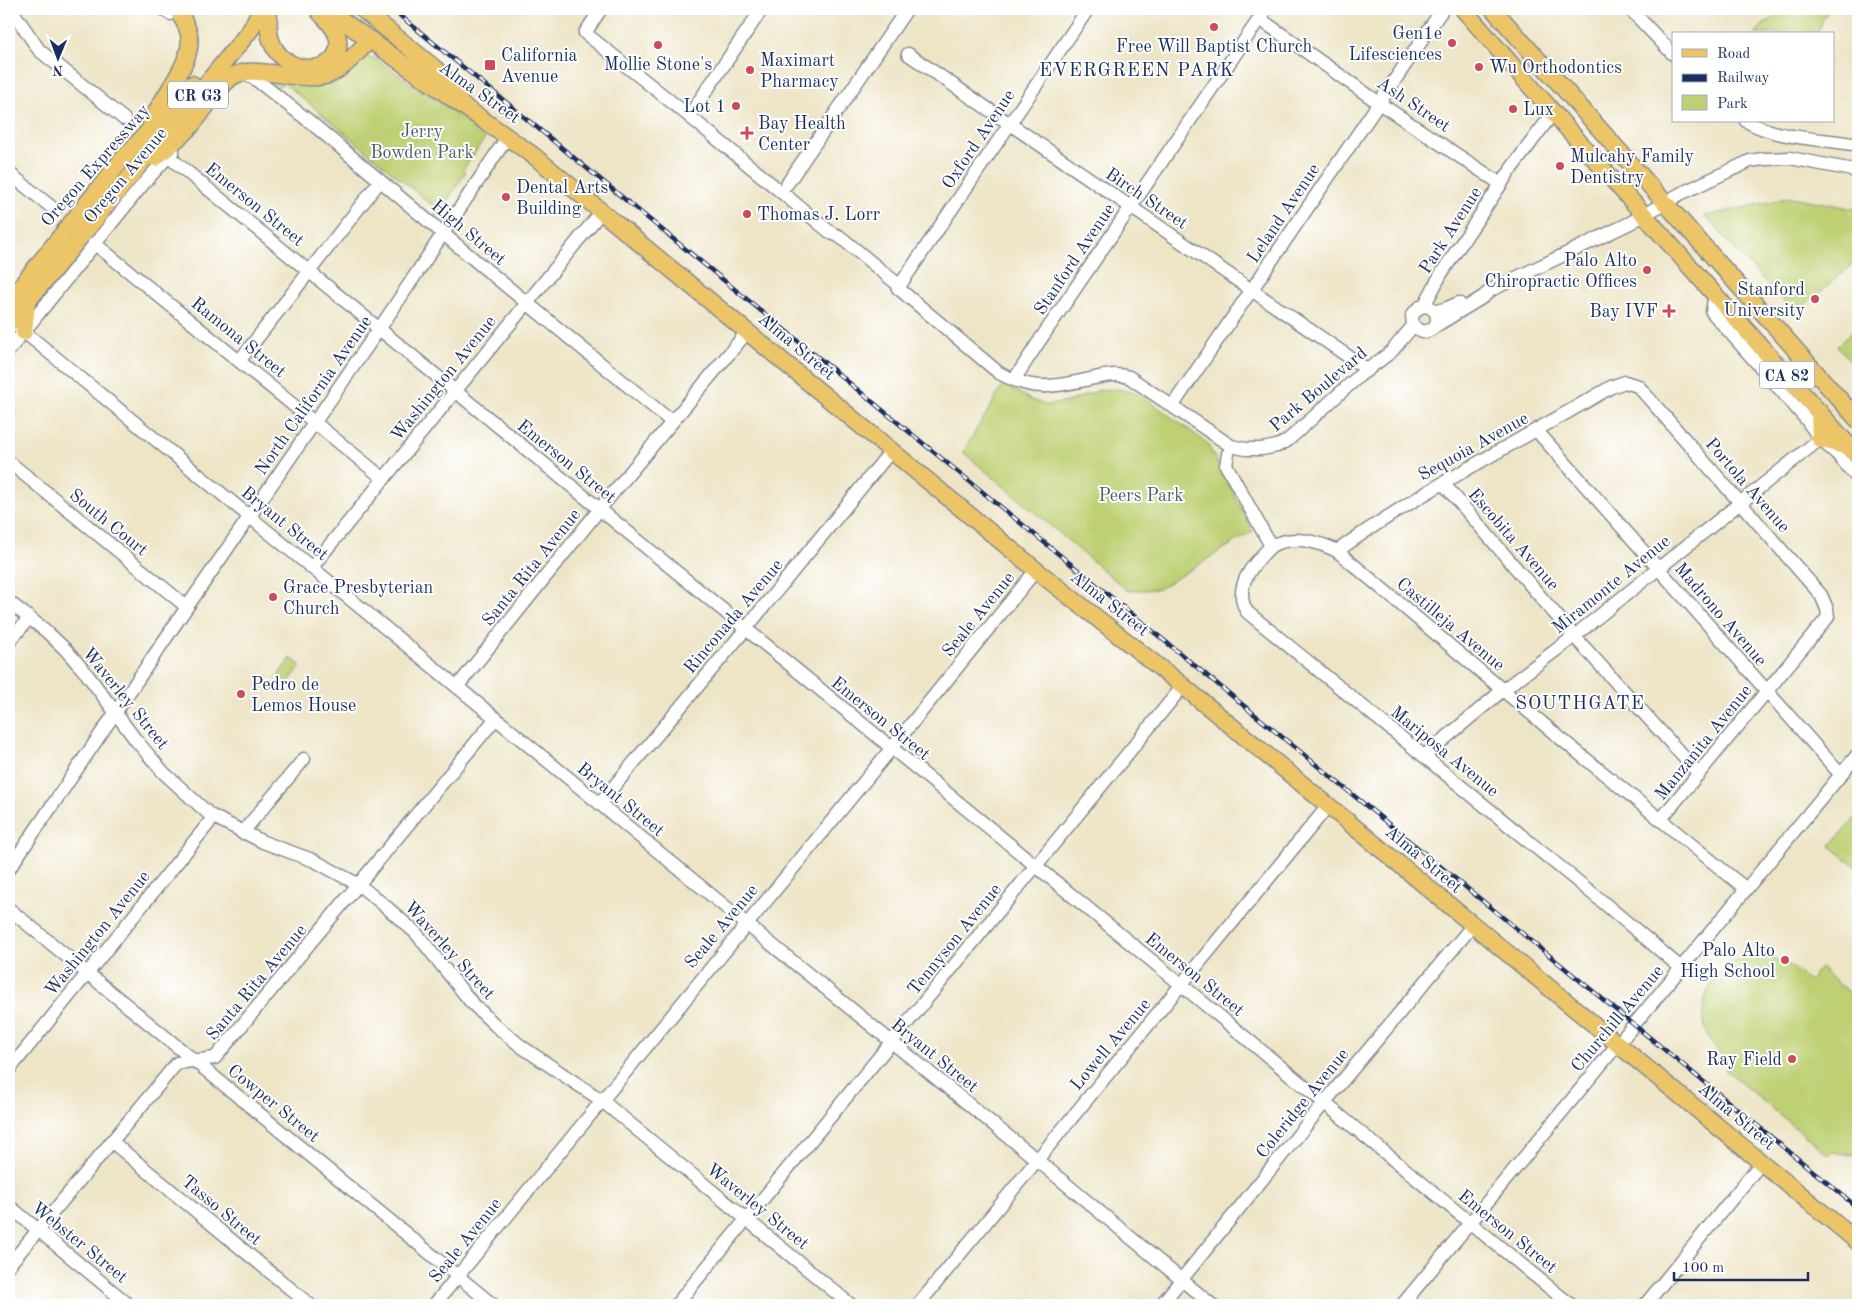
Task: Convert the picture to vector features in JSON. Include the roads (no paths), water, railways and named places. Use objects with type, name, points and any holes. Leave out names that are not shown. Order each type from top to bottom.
[{"type":"main road","name":"Oregon Expressway","points":[[9,300],[120,162],[184,94],[242,23],[249,9]]},
{"type":"main road","name":"Oregon Expressway","points":[[10,322],[137,180],[245,37],[261,9]]},
{"type":"main road","points":[[269,9],[270,40],[277,53],[291,64],[306,68],[321,66],[328,62],[338,45],[338,39],[333,27],[316,9]]},
{"type":"main road","name":"Alma Street","points":[[326,9],[508,136],[602,211],[891,451],[1036,570],[1183,686],[1858,1242]]},
{"type":"main road","points":[[362,9],[437,70],[484,119]]},
{"type":"main road","name":"CA 82","points":[[1463,9],[1553,113],[1645,214],[1855,452]]},
{"type":"main road","name":"CA 82","points":[[1493,9],[1858,420]]},
{"type":"main road","points":[[146,133],[155,112],[185,61],[190,48],[189,33],[170,10]]},
{"type":"main road","points":[[242,73],[257,72],[309,78],[325,77],[343,67],[370,39]]},
{"type":"main road","name":"Oregon Avenue","points":[[190,127],[225,84],[242,73]]},
{"type":"main road","points":[[137,180],[190,127]]},
{"type":"main road","points":[[24,332],[26,304]]},
{"type":"main road","points":[[1819,411],[1820,439],[1855,452]]},
{"type":"street","points":[[11,9],[39,50],[124,119]]},
{"type":"street","name":"Park Boulevard","points":[[601,9],[585,33],[689,116],[833,237],[839,236],[999,373],[1014,380],[1028,385],[1050,387],[1108,376],[1124,376],[1141,383],[1231,446],[1246,450],[1272,448],[1291,438],[1311,418],[1391,352],[1414,326],[1412,315],[1416,309],[1429,309]]},
{"type":"street","points":[[689,116],[762,9]]},
{"type":"street","points":[[787,184],[907,9]]},
{"type":"street","name":"Oxford Avenue","points":[[898,288],[1088,9]]},
{"type":"street","name":"Leland Avenue","points":[[1173,406],[1443,9]]},
{"type":"street","points":[[1630,9],[1672,53]]},
{"type":"street","name":"Ash Street","points":[[1263,14],[1379,103],[1506,176]]},
{"type":"street","name":"Stanford Avenue","points":[[1014,380],[1263,14]]},
{"type":"street","name":"Birch Street","points":[[908,54],[1368,370]]},
{"type":"street","name":"High Street","points":[[242,73],[250,75],[309,121],[672,422]]},
{"type":"street","name":"Park Avenue","points":[[1429,309],[1441,274],[1506,176],[1553,113]]},
{"type":"street","points":[[1748,122],[1766,130],[1782,134],[1858,145]]},
{"type":"street","name":"Oregon Avenue","points":[[9,350],[94,243],[137,180],[169,157],[190,127]]},
{"type":"street","name":"North California Avenue","points":[[9,869],[379,329],[508,136]]},
{"type":"street","points":[[1821,164],[1826,141]]},
{"type":"street","name":"Emerson Street","points":[[169,157],[1571,1305]]},
{"type":"street","points":[[1414,326],[1423,332],[1434,327],[1483,297],[1491,290],[1645,214],[1664,202],[1750,162],[1790,158],[1858,170]]},
{"type":"street","points":[[9,173],[55,210]]},
{"type":"street","points":[[240,360],[380,181]]},
{"type":"street","name":"Washington Avenue","points":[[312,567],[602,211]]},
{"type":"street","name":"Ramona Street","points":[[94,243],[384,479]]},
{"type":"street","points":[[1429,309],[1450,308],[1481,292],[1491,290]]},
{"type":"street","points":[[1715,294],[1712,312],[1806,419],[1820,439],[1837,454],[1858,479]]},
{"type":"street","points":[[1429,309],[1437,319],[1434,327]]},
{"type":"street","name":"Bryant Street","points":[[10,322],[312,567],[1212,1305]]},
{"type":"street","name":"Santa Rita Avenue","points":[[458,687],[599,510],[748,331]]},
{"type":"street","name":"Sequoia Avenue","points":[[1337,551],[1378,522],[1443,483],[1612,387],[1625,382],[1632,383]]},
{"type":"street","name":"Portola Avenue","points":[[1632,383],[1638,386],[1821,595],[1828,617]]},
{"type":"street","name":"Madrono Avenue","points":[[1537,431],[1840,775]]},
{"type":"street","name":"Miramonte Avenue","points":[[1424,756],[1503,690],[1574,636],[1820,439]]},
{"type":"street","name":"Rinconada Avenue","points":[[600,803],[746,629],[891,451]]},
{"type":"street","points":[[1228,454],[1226,465],[1271,546]]},
{"type":"street","name":"South Court","points":[[9,462],[187,607]]},
{"type":"street","name":"Escobita Avenue","points":[[1443,483],[1574,636],[1699,774]]},
{"type":"street","name":"Castilleja Avenue","points":[[1271,546],[1281,541],[1296,539],[1313,541],[1337,551],[1746,889]]},
{"type":"street","name":"Mariposa Avenue","points":[[1271,546],[1245,578],[1241,587],[1242,604],[1247,612],[1681,968]]},
{"type":"street","name":"Seale Avenue","points":[[434,1305],[1036,570]]},
{"type":"street","name":"Waverley Street","points":[[9,602],[46,631],[65,649],[163,772],[213,818],[242,833],[315,861],[359,885],[416,933],[471,1002],[495,1025],[522,1047],[601,1100],[851,1305]]},
{"type":"street","name":"Manzanita Avenue","points":[[1661,819],[1828,617]]},
{"type":"street","points":[[9,642],[29,618]]},
{"type":"street","name":"Tennyson Avenue","points":[[676,1305],[1183,686]]},
{"type":"street","name":"Santa Rita Avenue","points":[[9,1265],[177,1063],[215,1058],[496,718]]},
{"type":"street","name":"Churchill Avenue","points":[[1402,1305],[1858,754]]},
{"type":"street","points":[[242,833],[304,759]]},
{"type":"street","name":"Lowell Avenue","points":[[918,1305],[1328,806]]},
{"type":"street","name":"Washington Avenue","points":[[9,1070],[213,818]]},
{"type":"street","name":"Cowper Street","points":[[9,909],[493,1305]]},
{"type":"street","name":"Coleridge Avenue","points":[[1161,1305],[1324,1103],[1473,925]]},
{"type":"street","name":"Tasso Street","points":[[111,1141],[310,1305]]},
{"type":"street","points":[[1645,1305],[1762,1162]]},
{"type":"street","name":"Webster Street","points":[[9,1206],[130,1305]]},
{"type":"railway","points":[[392,9],[1858,1208]]},
{"type":"place","name":"Free Will Baptist Church","points":[[1214,27]]},
{"type":"place","name":"Gen1e Lifesciences","points":[[1452,43]]},
{"type":"place","name":"Mollie Stone's","points":[[658,45]]},
{"type":"place","name":"California Avenue","points":[[490,65]]},
{"type":"place","name":"Wu Orthodontics","points":[[1479,67]]},
{"type":"place","name":"Maximart Pharmacy","points":[[750,70]]},
{"type":"place","name":"Lot 1","points":[[736,106]]},
{"type":"place","name":"Lux","points":[[1513,109]]},
{"type":"place","name":"Bay Health Center","points":[[747,133]]},
{"type":"place","name":"Mulcahy Family Dentistry","points":[[1560,166]]},
{"type":"place","name":"Dental Arts Building","points":[[506,197]]},
{"type":"place","name":"Thomas J. Lorr","points":[[747,214]]},
{"type":"place","name":"Palo Alto Chiropractic Offices","points":[[1647,270]]},
{"type":"place","name":"Stanford University","points":[[1815,299]]},
{"type":"place","name":"Bay IVF","points":[[1669,311]]},
{"type":"place","name":"Grace Presbyterian Church","points":[[273,597]]},
{"type":"place","name":"Pedro de Lemos House","points":[[241,694]]},
{"type":"place","name":"Palo Alto High School","points":[[1785,960]]},
{"type":"place","name":"Ray Field","points":[[1792,1059]]},
{"type":"district","name":"EVERGREEN PARK","points":[[1137,69]]},
{"type":"district","name":"SOUTHGATE","points":[[1580,702]]},
{"type":"park label","name":"Jerry Bowden Park","points":[[422,141]]},
{"type":"park label","name":"Peers Park","points":[[1141,495]]}]
